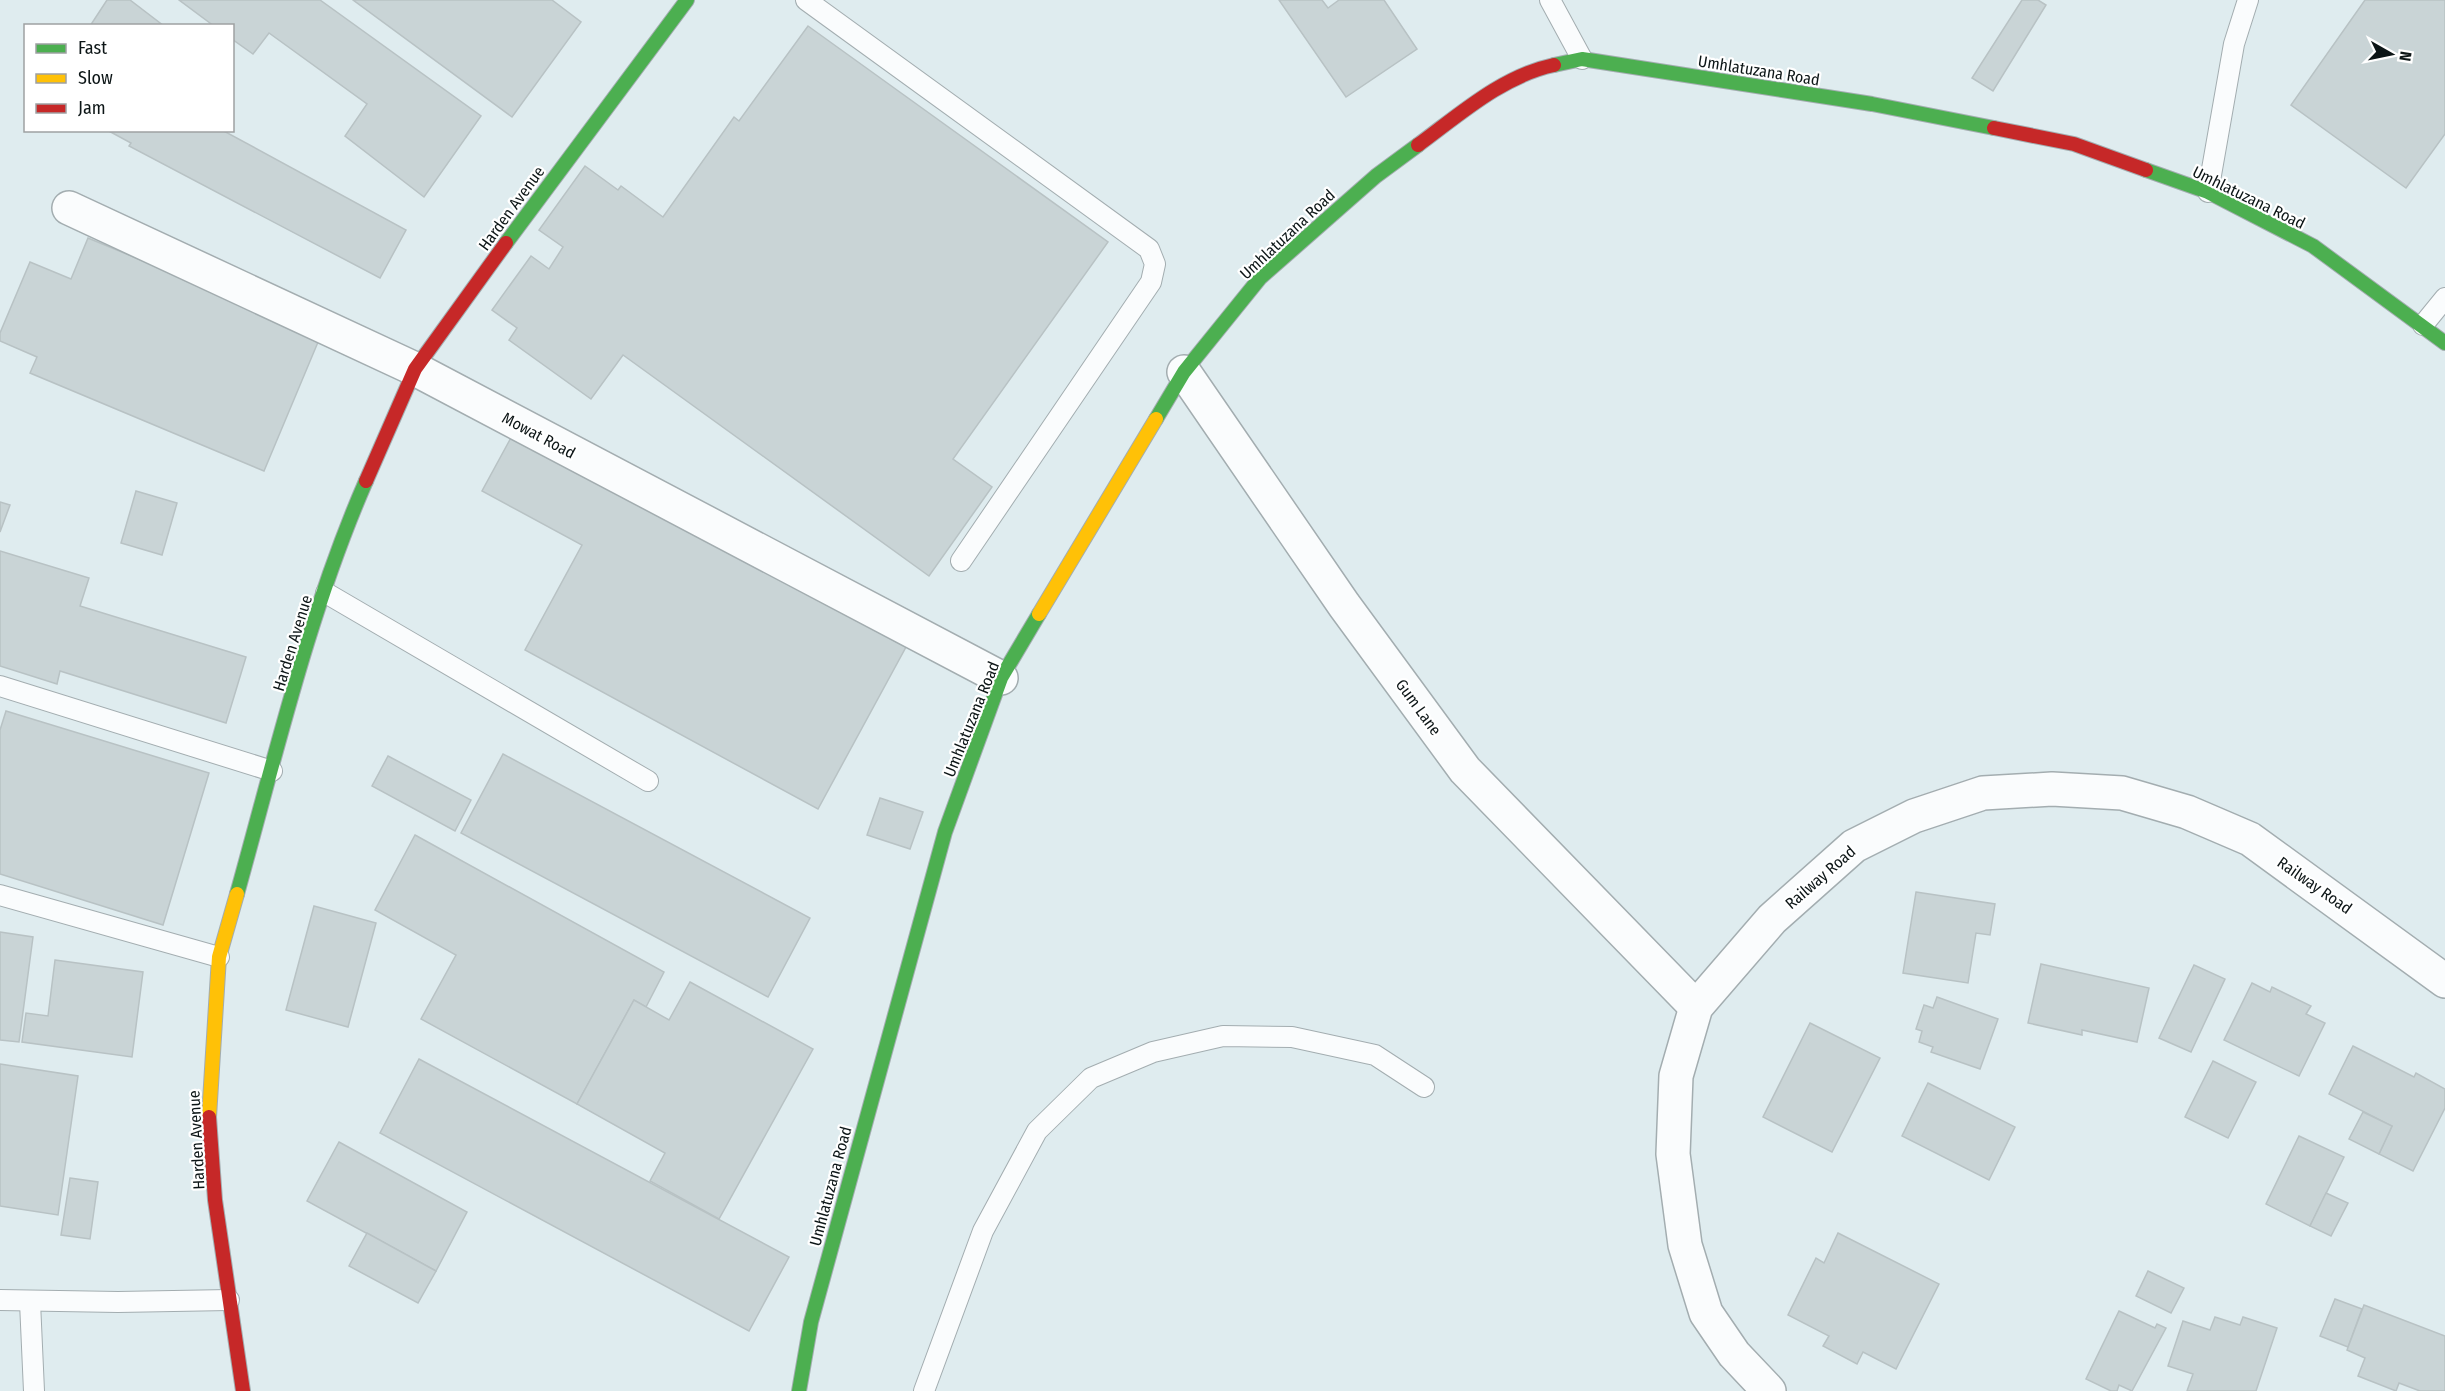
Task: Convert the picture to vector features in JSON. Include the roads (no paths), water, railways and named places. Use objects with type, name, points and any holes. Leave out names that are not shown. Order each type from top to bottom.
[{"type":"street","name":"Harden Avenue","points":[[243,1391],[215,1200],[208,1109],[219,957],[301,666],[352,513],[415,369],[541,194],[687,0]]},
{"type":"street","name":"Umhlatuzana Road","points":[[799,1391],[811,1322],[945,832],[1001,678],[1184,372],[1260,278],[1376,176],[1490,93],[1536,69],[1582,59],[1872,104],[2074,144],[2208,192],[2313,246],[2445,343]]},
{"type":"street","name":"Mowat Road","points":[[69,208],[415,369],[1001,678]]},
{"type":"street","name":"Gum Lane","points":[[1184,372],[1344,605],[1465,770],[1696,1007]]},
{"type":"street","name":"Railway Road","points":[[1769,1391],[1734,1354],[1706,1313],[1685,1245],[1673,1154],[1676,1076],[1696,1007],[1772,919],[1854,846],[1914,816],[1983,793],[2052,789],[2122,793],[2187,812],[2250,839],[2445,981]]},
{"type":"lane","points":[[806,0],[1149,249],[1155,264],[1151,282],[961,561]]},
{"type":"lane","points":[[1550,0],[1582,59]]},
{"type":"lane","points":[[2208,192],[2234,44],[2248,0]]},
{"type":"lane","points":[[2423,325],[2445,298]]},
{"type":"lane","points":[[326,593],[648,781]]},
{"type":"lane","points":[[0,686],[272,771]]},
{"type":"lane","points":[[0,895],[219,957]]},
{"type":"lane","points":[[924,1391],[983,1231],[1037,1131],[1091,1078],[1153,1052],[1223,1036],[1292,1037],[1375,1056],[1424,1087]]},
{"type":"lane","points":[[0,1300],[30,1302],[229,1300]]},
{"type":"lane","points":[[30,1302],[34,1391]]}]
